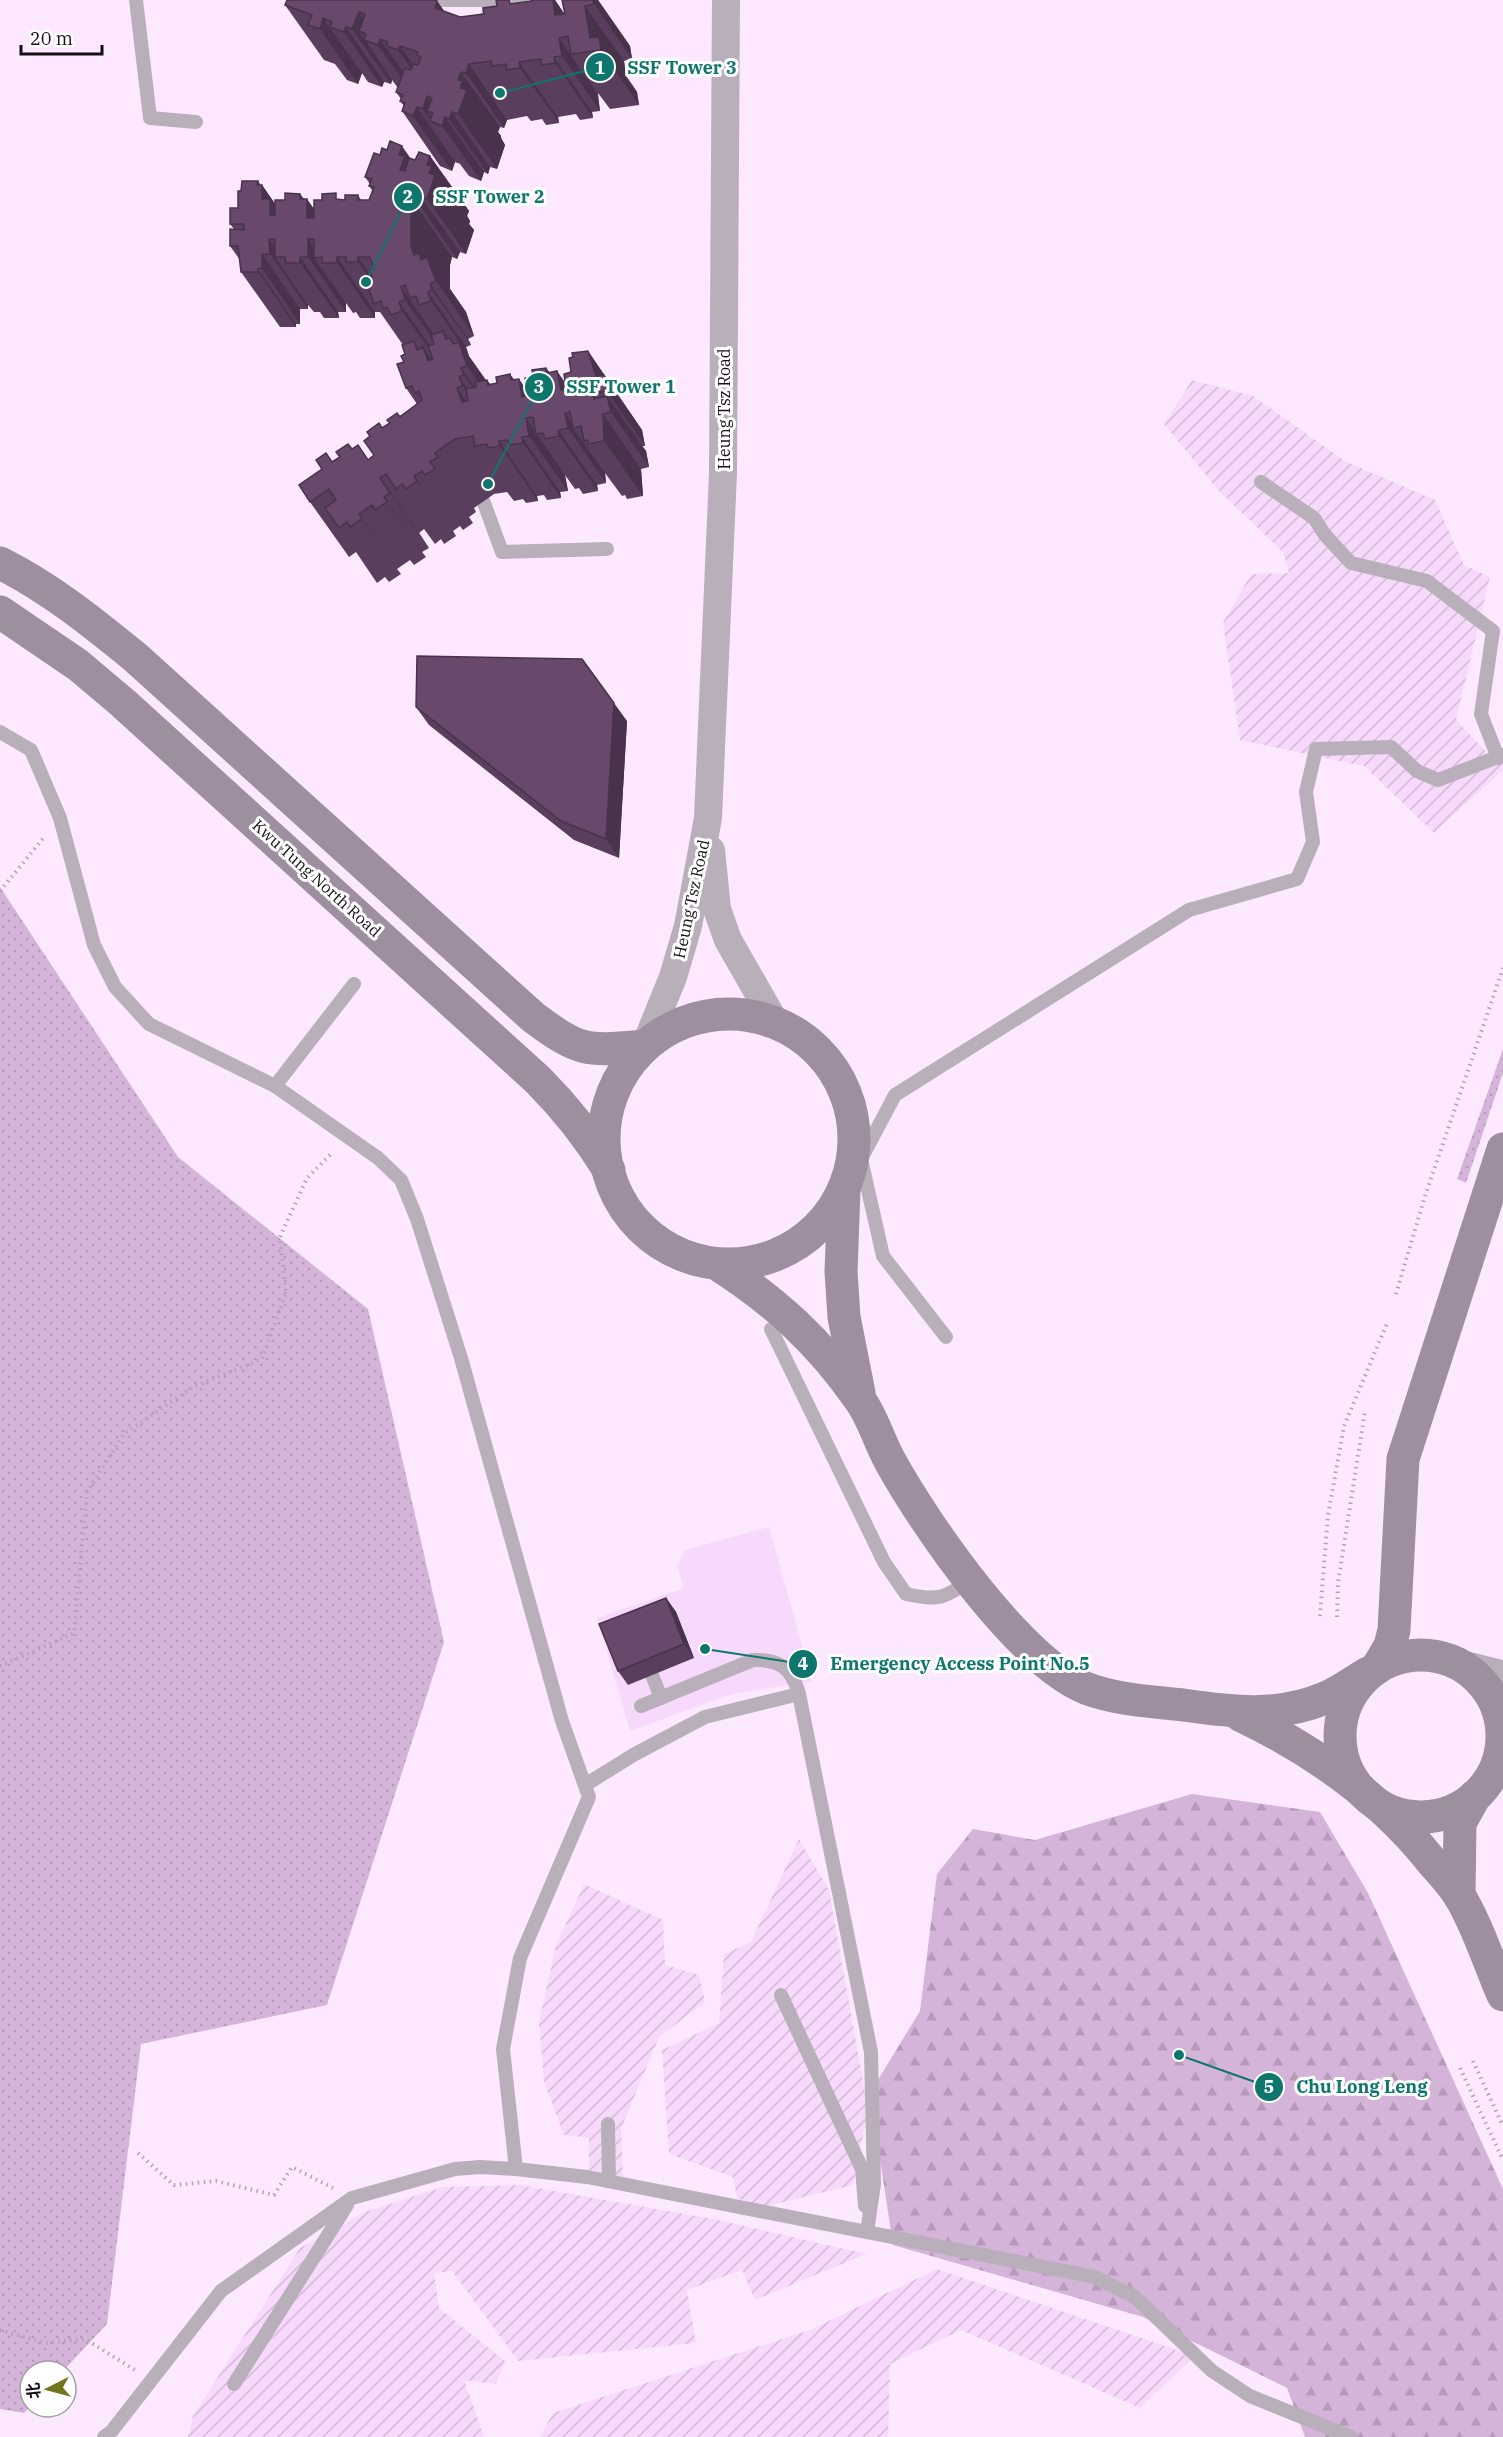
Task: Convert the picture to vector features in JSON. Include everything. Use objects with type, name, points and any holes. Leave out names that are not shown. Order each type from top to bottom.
[{"type":"main road","name":"Kwu Tung North Road","points":[[0,563],[33,580],[80,612],[135,657],[533,1017],[566,1042],[596,1050],[645,1046]]},
{"type":"main road","name":"Kwu Tung North Road","points":[[0,612],[70,659],[123,702],[538,1080],[577,1123],[609,1170],[620,1199],[638,1223],[660,1243],[688,1257],[717,1264],[747,1263],[776,1255],[803,1240],[827,1217],[844,1189]]},
{"type":"main road","name":"Kwu Tung North Road","points":[[609,1170],[605,1137],[609,1104],[622,1074],[645,1046],[675,1026],[709,1015],[742,1014],[775,1022],[812,1045],[828,1062],[849,1101],[853,1123],[853,1156],[844,1189],[841,1272],[844,1317],[861,1401]]},
{"type":"main road","points":[[1373,1671],[1390,1646],[1394,1630],[1403,1459],[1503,1149]]},
{"type":"main road","name":"Kwu Tung North Road","points":[[717,1264],[759,1290],[789,1315],[819,1348],[861,1401],[889,1460],[920,1511],[981,1596],[1050,1666],[1092,1691],[1236,1713],[1267,1713],[1298,1707],[1326,1698],[1391,1660],[1417,1654],[1455,1663],[1486,1687],[1499,1710],[1503,1737],[1500,1758],[1485,1788],[1464,1805],[1439,1816],[1412,1817],[1386,1810],[1364,1794],[1348,1772],[1340,1745],[1341,1719],[1351,1694],[1373,1671]]},
{"type":"main road","points":[[1397,1569],[1400,1605],[1410,1631],[1421,1644],[1455,1663]]},
{"type":"main road","name":"Kwu Tung North Road","points":[[1236,1713],[1280,1734],[1328,1763],[1386,1810]]},
{"type":"main road","points":[[1459,1895],[1460,1823],[1475,1796]]},
{"type":"main road","points":[[1386,1810],[1417,1843],[1459,1895],[1503,1995]]},
{"type":"street","name":"Heung Tsz Road","points":[[645,1046],[673,976],[688,926],[708,818],[723,473],[726,0]]},
{"type":"street","name":"Heung Tsz Road","points":[[708,818],[717,909],[738,960],[775,1022]]},
{"type":"street","points":[[1455,1663],[1503,1677]]},
{"type":"lane","points":[[136,0],[150,118],[196,122]]},
{"type":"lane","points":[[431,0],[522,0]]},
{"type":"lane","points":[[483,34],[492,1]]},
{"type":"lane","points":[[470,465],[502,552],[607,549]]},
{"type":"lane","points":[[946,1337],[883,1256],[861,1159],[895,1095],[1189,910],[1297,879],[1313,842],[1306,792],[1316,749],[1391,747],[1417,771],[1438,780],[1500,757],[1481,714],[1492,631],[1427,581],[1351,562],[1325,535],[1314,518],[1261,482]]},
{"type":"lane","points":[[0,732],[31,750],[60,818],[94,945],[115,987],[149,1024],[275,1086],[378,1158],[401,1180],[417,1219],[461,1358],[562,1721],[589,1797],[520,1958],[502,2049],[516,2169]]},
{"type":"lane","points":[[275,1086],[354,984]]},
{"type":"lane","points":[[771,1329],[884,1562],[906,1594],[931,1600],[954,1592],[971,1580]]},
{"type":"lane","points":[[641,1706],[753,1660],[771,1659],[786,1667],[796,1683],[871,2052],[874,2184],[867,2232]]},
{"type":"lane","points":[[652,1675],[661,1698]]},
{"type":"lane","points":[[585,1785],[635,1754],[705,1717],[799,1695]]},
{"type":"lane","points":[[781,1995],[862,2169],[867,2232]]},
{"type":"lane","points":[[608,2124],[609,2181]]},
{"type":"lane","points":[[104,2437],[111,2432],[221,2291],[352,2198],[454,2169],[480,2166],[609,2181],[1095,2277],[1135,2297],[1212,2371],[1250,2396],[1351,2437]]},
{"type":"lane","points":[[234,2384],[352,2198]]},
{"type":"path","points":[[0,891],[60,818]]},
{"type":"path","points":[[1396,1294],[1424,1199],[1503,968]]},
{"type":"path","points":[[0,1666],[74,1633],[87,1492],[124,1434],[193,1387],[262,1359],[286,1292],[280,1238],[307,1178],[348,1137]]},
{"type":"path","points":[[1320,1616],[1328,1515],[1344,1426],[1388,1321]]},
{"type":"path","points":[[1337,1617],[1338,1583],[1365,1411]]},
{"type":"path","points":[[1473,2061],[1503,2126]]},
{"type":"path","points":[[1460,2068],[1503,2160]]},
{"type":"path","points":[[138,2153],[174,2185],[216,2181],[274,2195],[292,2167],[352,2198]]},
{"type":"path","points":[[0,2330],[45,2343],[85,2339],[150,2380]]},
{"type":"shaded area","points":[[1192,380],[1253,396],[1345,461],[1435,500],[1464,565],[1490,577],[1456,720],[1492,758],[1503,759],[1503,770],[1434,833],[1364,766],[1240,740],[1223,623],[1251,574],[1289,573],[1283,552],[1218,490],[1164,424]]},
{"type":"shaded area","points":[[769,1527],[812,1681],[732,1694],[630,1731],[597,1618],[684,1588],[677,1566],[685,1550]]},
{"type":"shaded area","points":[[799,1839],[829,1890],[868,2110],[853,2185],[763,2207],[737,2198],[733,2177],[669,2154],[662,2050],[719,2023],[724,1954],[751,1942]]},
{"type":"shaded area","points":[[584,1884],[663,1920],[665,1965],[699,1975],[705,2002],[659,2037],[621,2129],[623,2177],[589,2172],[589,2138],[564,2135],[544,2082],[539,2022],[556,1946]]},
{"type":"shaded area","points":[[521,2185],[718,2220],[866,2254],[755,2300],[742,2270],[687,2290],[696,2343],[518,2361],[452,2271],[434,2273],[439,2308],[505,2361],[496,2384],[464,2380],[484,2437],[188,2437],[193,2416],[300,2248],[365,2212],[443,2187]]},
{"type":"shaded area","points":[[937,2269],[1195,2356],[1140,2408],[961,2330],[890,2364],[888,2437],[540,2437],[553,2413],[810,2330]]},
{"type":"green space","points":[[0,887],[178,1157],[368,1309],[444,1642],[327,2005],[141,2044],[107,2324],[74,2359],[18,2359],[18,2412],[0,2409]]},
{"type":"green space","points":[[1503,1049],[1503,1073],[1466,1183],[1457,1179]]},
{"type":"green space","points":[[1192,1794],[1320,1812],[1368,1893],[1503,2189],[1503,2437],[1305,2437],[1287,2388],[1143,2317],[893,2245],[870,2093],[920,2011],[937,1874],[973,1829],[1035,1840]]},
{"type":"building","points":[[287,0],[433,0],[437,1],[435,8],[460,17],[484,14],[483,8],[497,6],[496,0],[509,0],[510,4],[531,0],[553,0],[555,15],[565,14],[562,0],[593,0],[594,4],[585,6],[590,38],[599,37],[601,50],[571,54],[568,36],[559,38],[562,56],[554,57],[555,63],[541,65],[541,59],[519,62],[520,68],[507,70],[506,64],[492,66],[491,61],[469,64],[466,73],[461,72],[458,80],[463,81],[460,88],[467,90],[458,114],[452,112],[449,119],[445,117],[442,126],[430,121],[433,113],[427,111],[432,98],[427,96],[423,109],[417,107],[413,116],[402,111],[405,103],[400,101],[403,95],[396,92],[405,68],[411,70],[413,64],[418,65],[421,57],[417,55],[418,52],[400,46],[398,50],[387,46],[388,42],[380,39],[378,45],[364,40],[366,34],[359,31],[365,14],[359,12],[352,29],[346,27],[344,32],[330,27],[332,22],[323,18],[320,29],[308,25],[312,15],[285,5]]},
{"type":"building","points":[[390,141],[402,146],[399,155],[405,156],[400,170],[405,171],[409,158],[415,160],[419,152],[430,156],[427,165],[432,166],[429,173],[435,175],[427,199],[421,197],[419,204],[414,202],[411,210],[411,246],[414,255],[419,253],[421,260],[427,257],[436,281],[430,284],[432,290],[428,292],[431,301],[419,305],[416,296],[410,298],[405,285],[401,287],[405,300],[399,302],[402,311],[391,315],[387,307],[383,308],[381,301],[374,304],[366,280],[372,277],[370,271],[374,269],[370,257],[358,257],[358,262],[346,262],[346,257],[337,257],[337,263],[322,263],[322,257],[314,258],[314,239],[308,239],[308,257],[300,257],[300,263],[286,263],[285,257],[275,257],[275,239],[269,239],[270,254],[262,254],[262,268],[258,269],[258,272],[241,272],[238,246],[230,246],[230,229],[244,230],[244,224],[230,224],[230,208],[238,208],[238,191],[241,191],[242,181],[258,181],[257,185],[262,185],[262,199],[270,199],[270,215],[275,215],[275,200],[285,200],[285,193],[300,194],[300,199],[307,199],[307,218],[314,218],[314,200],[322,200],[322,194],[336,193],[336,199],[345,200],[345,195],[358,195],[358,200],[369,200],[374,187],[369,186],[372,179],[365,177],[374,153],[380,155],[382,148],[387,150]]},
{"type":"building","points":[[443,331],[446,339],[450,338],[453,344],[459,342],[467,366],[461,368],[464,375],[459,377],[463,386],[457,388],[462,402],[468,401],[466,389],[476,387],[475,382],[487,380],[488,385],[497,383],[496,377],[510,374],[511,380],[519,379],[522,397],[529,395],[525,378],[533,376],[532,370],[546,368],[547,373],[557,371],[561,390],[566,389],[564,374],[571,372],[569,358],[573,357],[572,353],[588,351],[596,376],[604,375],[607,391],[593,393],[594,399],[607,396],[611,412],[603,414],[604,441],[588,444],[588,440],[584,441],[581,426],[573,428],[570,412],[565,413],[568,428],[558,430],[559,436],[545,439],[543,433],[536,434],[533,417],[526,418],[529,436],[522,437],[523,443],[509,445],[508,440],[499,441],[500,446],[488,448],[487,444],[475,446],[473,436],[455,439],[435,453],[438,457],[430,462],[435,468],[425,475],[422,471],[414,476],[417,481],[406,489],[402,484],[396,489],[386,474],[380,478],[390,493],[384,497],[387,502],[375,510],[372,505],[359,514],[362,519],[350,527],[347,522],[339,528],[325,508],[336,500],[329,489],[310,502],[299,485],[322,469],[316,460],[326,453],[332,462],[340,457],[336,452],[348,444],[352,449],[358,445],[368,460],[374,455],[364,441],[370,436],[367,432],[379,423],[382,428],[390,423],[387,420],[397,413],[400,417],[422,400],[419,391],[415,393],[412,386],[406,388],[397,364],[404,362],[401,356],[405,354],[402,345],[414,341],[417,350],[423,347],[428,361],[433,359],[428,346],[434,344],[431,335]]},
{"type":"building","points":[[417,656],[582,659],[614,703],[606,839],[561,821],[416,707]]},
{"type":"building","points":[[666,1598],[684,1644],[618,1671],[599,1624]]},
{"type":"place","name":"SSF Tower 3","points":[[500,93]]},
{"type":"place","name":"SSF Tower 2","points":[[366,282]]},
{"type":"place","name":"SSF Tower 1","points":[[488,484]]},
{"type":"place","name":"Emergency Access Point No.5","points":[[705,1649]]},
{"type":"place","name":"Chu Long Leng","points":[[1179,2055]]}]
